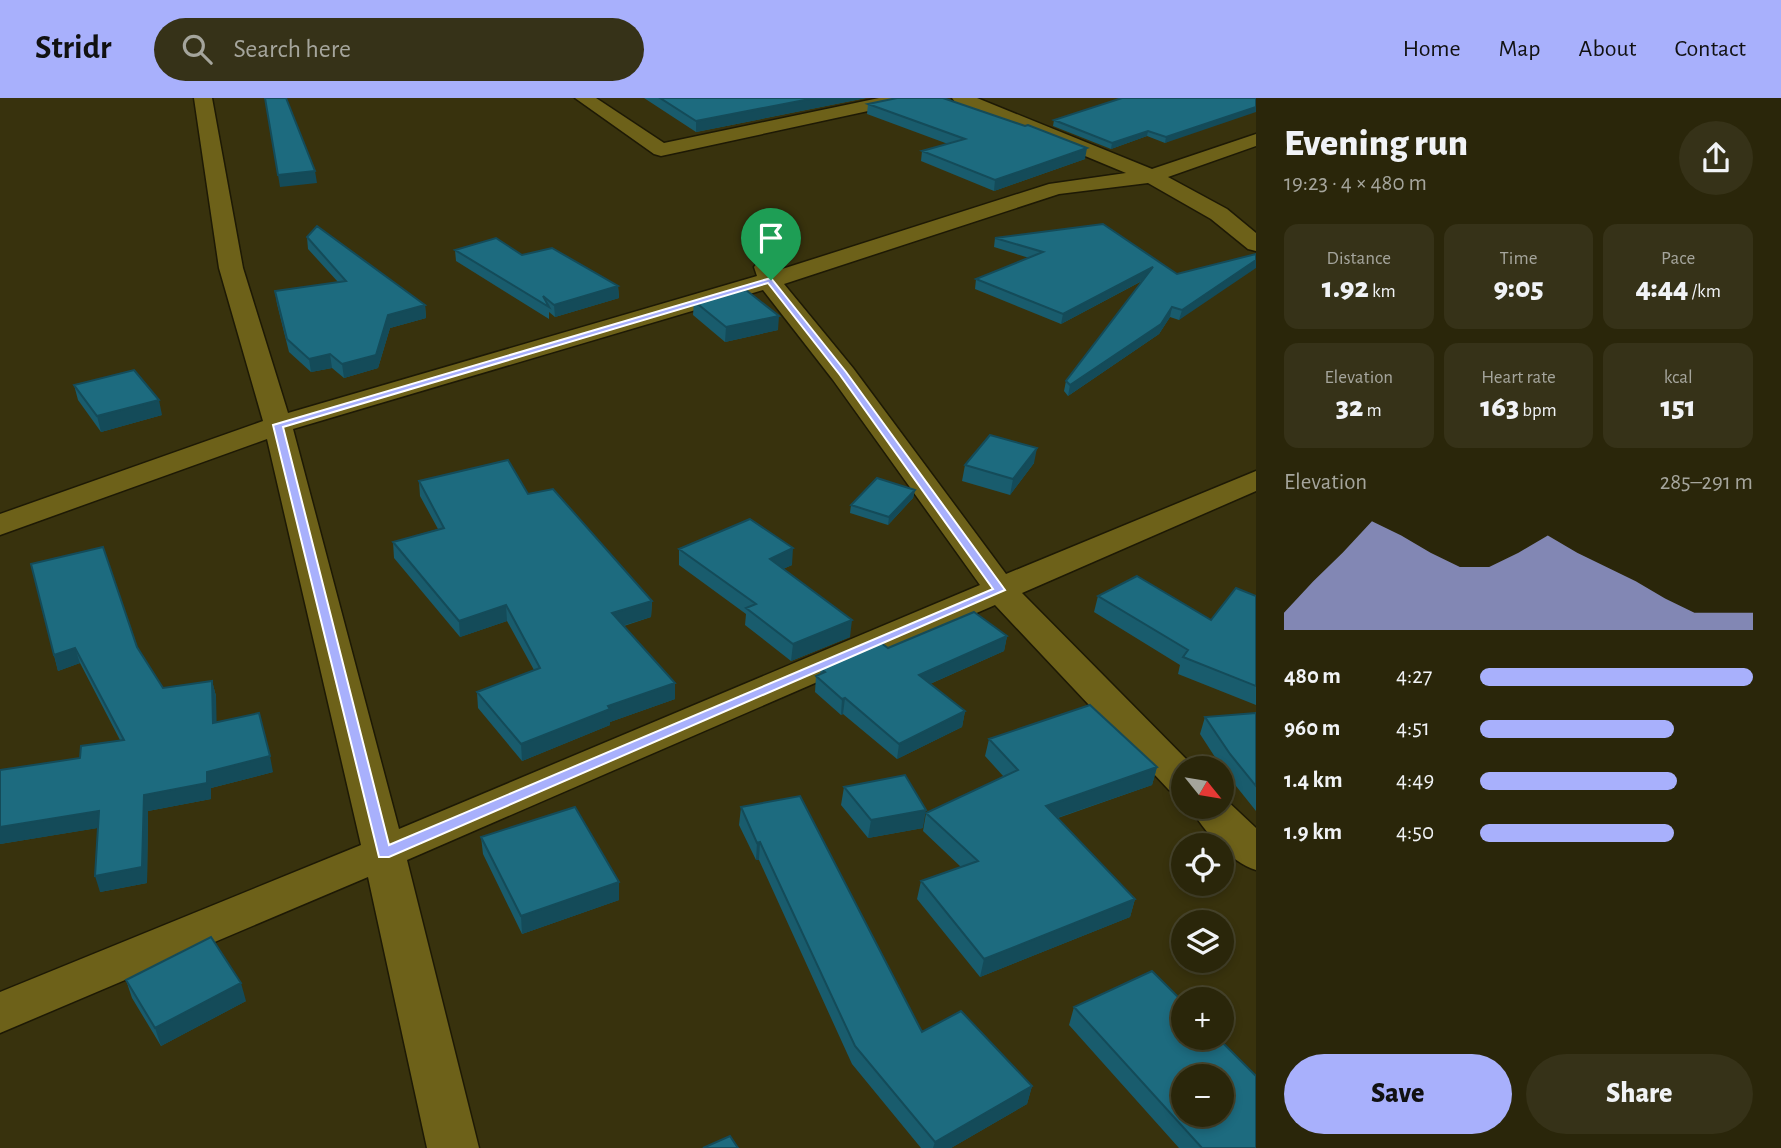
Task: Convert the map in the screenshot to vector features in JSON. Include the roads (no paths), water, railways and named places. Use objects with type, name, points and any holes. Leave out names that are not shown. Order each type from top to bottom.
[{"type":"street","points":[[210,98],[231,268],[278,425],[384,853],[453,1148]]},
{"type":"street","points":[[584,98],[661,150],[905,98]]},
{"type":"street","points":[[961,98],[1151,176],[1219,214],[1256,244]]},
{"type":"street","points":[[0,525],[278,425],[768,274],[1056,188],[1151,176],[1256,140]]},
{"type":"street","points":[[768,274],[773,287],[843,373],[1000,590],[1171,767]]},
{"type":"street","points":[[0,1013],[384,853],[1256,480]]},
{"type":"street","points":[[1222,819],[1256,854]]}]
